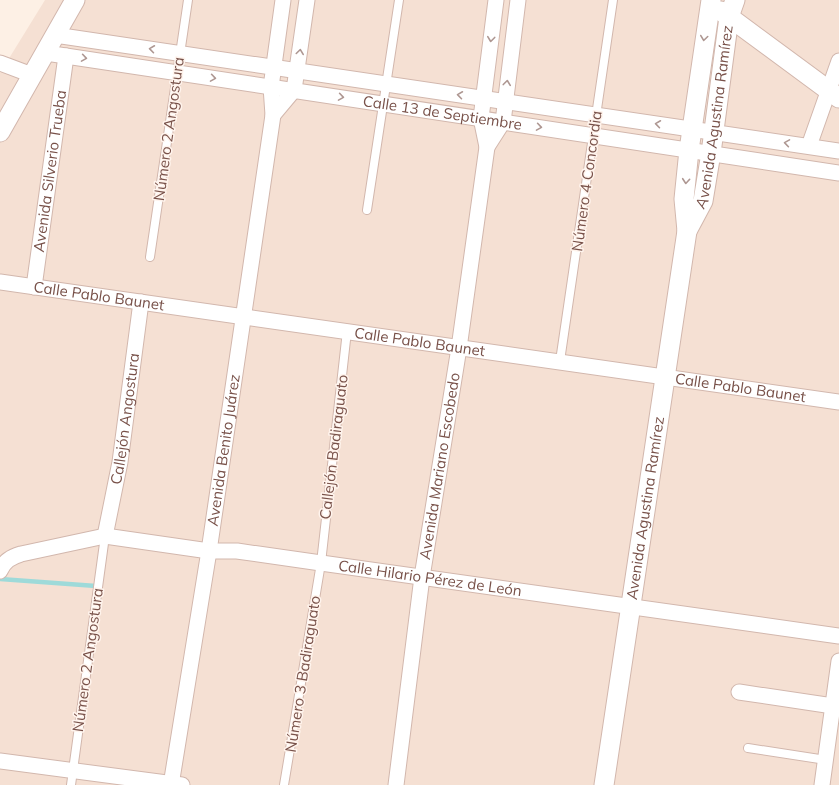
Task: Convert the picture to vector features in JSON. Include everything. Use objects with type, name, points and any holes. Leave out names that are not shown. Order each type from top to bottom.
[{"type":"street","points":[[0,132],[75,0]]},
{"type":"street","name":"Avenida Benito Juárez","points":[[175,784],[273,115],[271,87],[283,0]]},
{"type":"street","points":[[273,115],[294,90],[307,0]]},
{"type":"street","points":[[481,118],[496,0]]},
{"type":"street","points":[[503,122],[518,0]]},
{"type":"street","points":[[708,1],[732,8],[834,94]]},
{"type":"street","name":"Avenida Agustina Ramírez","points":[[604,785],[687,231],[684,199],[708,1]]},
{"type":"street","name":"Avenida Agustina Ramírez","points":[[687,231],[703,200],[732,8]]},
{"type":"street","name":"Calle 13 de Septiembre","points":[[55,35],[839,151]]},
{"type":"street","name":"Calle 13 de Septiembre","points":[[46,53],[839,172]]},
{"type":"street","name":"Avenida Silverio Trueba","points":[[34,287],[66,56]]},
{"type":"street","points":[[808,146],[834,94],[839,61]]},
{"type":"street","points":[[0,63],[32,74]]},
{"type":"street","name":"Avenida Mariano Escobedo","points":[[396,785],[422,577],[459,348],[487,147],[481,118]]},
{"type":"street","name":"Avenida Mariano Escobedo","points":[[487,147],[503,122]]},
{"type":"street","name":"Calle Pablo Baunet","points":[[0,282],[839,402]]},
{"type":"street","name":"Callejón Angostura","points":[[105,536],[120,462],[141,302]]},
{"type":"street","name":"Calle Hilario Pérez de León","points":[[0,571],[6,561],[12,557],[105,536],[321,563],[839,636]]},
{"type":"street","points":[[822,785],[826,760],[834,736],[833,706],[839,661]]},
{"type":"street","points":[[740,692],[833,706]]},
{"type":"street","points":[[0,761],[72,778],[175,784]]},
{"type":"lane","name":"Número 2 Angostura","points":[[150,257],[188,0]]},
{"type":"lane","points":[[367,210],[399,0]]},
{"type":"lane","name":"Número 4 Concordia","points":[[560,361],[613,0]]},
{"type":"lane","name":"Callejón Badiraguato","points":[[321,563],[347,331]]},
{"type":"lane","name":"Número 2 Angostura","points":[[72,778],[105,536]]},
{"type":"lane","name":"Número 3 Badiraguato","points":[[284,785],[321,563]]},
{"type":"lane","points":[[748,748],[826,760]]},
{"type":"shaded area","points":[[45,0],[839,0],[839,785],[0,785],[0,73]]},
{"type":"waterway","points":[[0,579],[96,586]]}]
